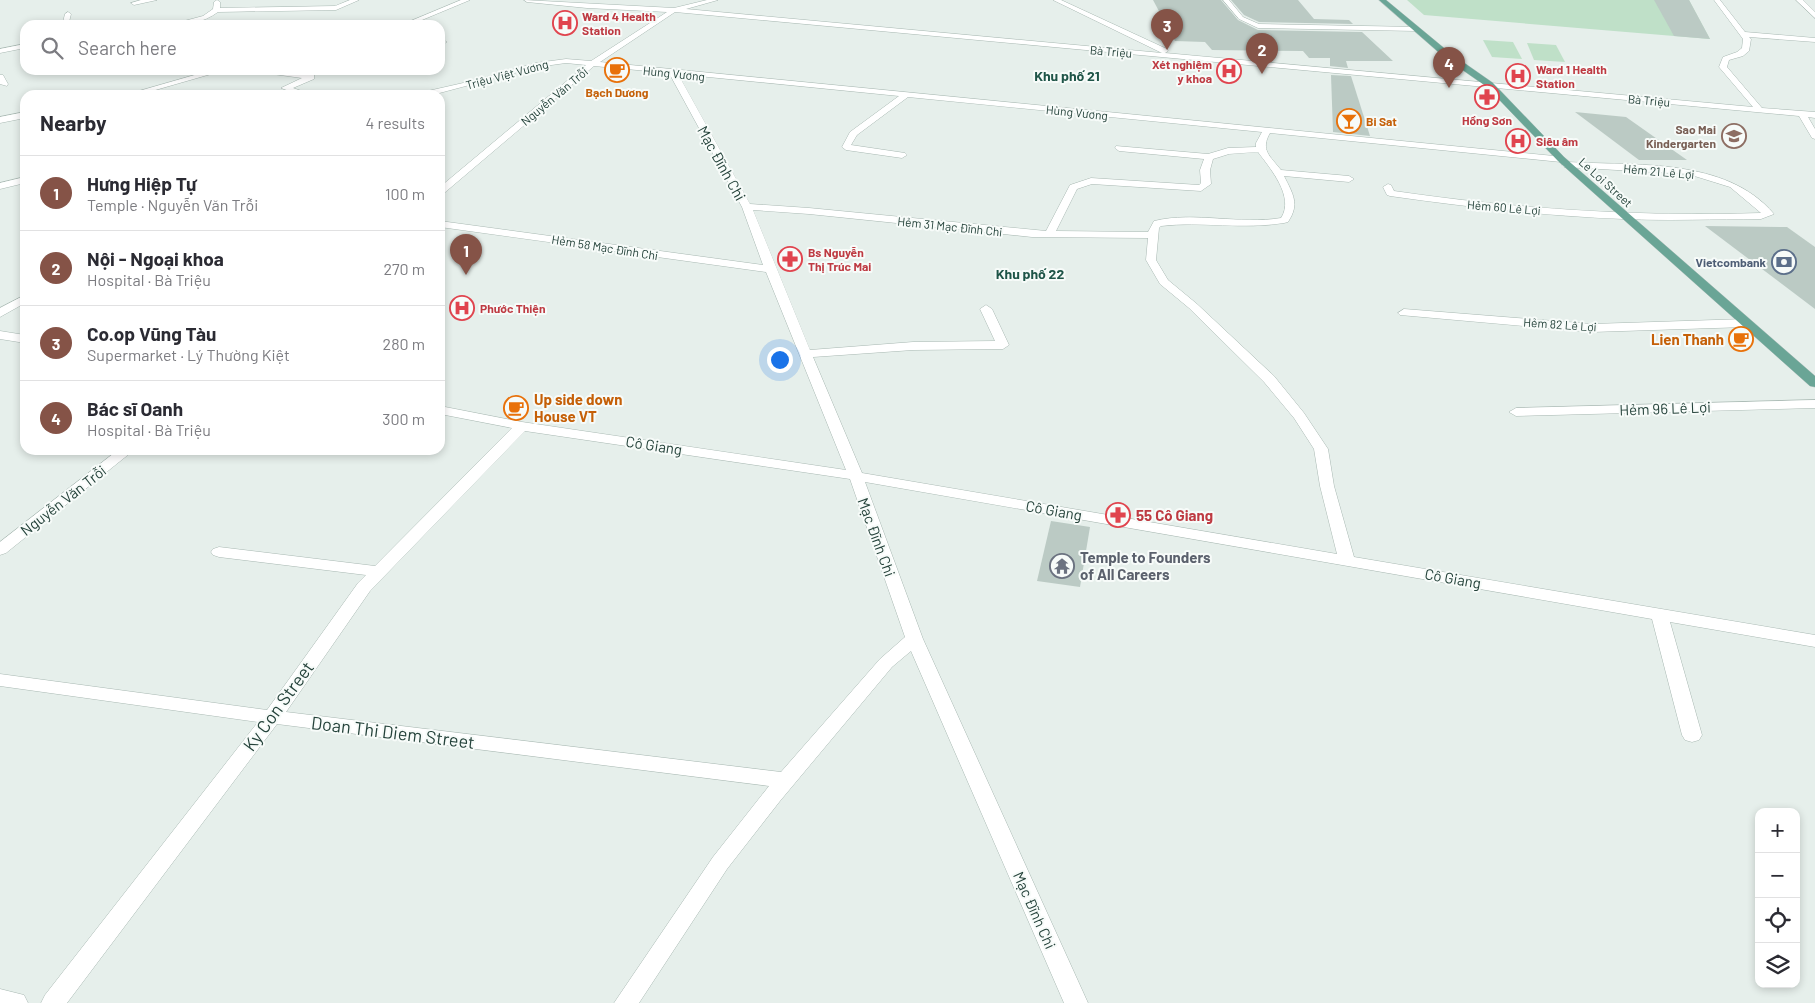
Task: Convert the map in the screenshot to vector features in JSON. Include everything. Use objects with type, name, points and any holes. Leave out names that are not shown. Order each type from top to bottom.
[{"type":"main road","name":"Le Loi Street","points":[[1382,0],[1447,55],[1490,85],[1564,162],[1815,383]]},
{"type":"street","points":[[134,3],[154,0]]},
{"type":"street","points":[[216,10],[218,0]]},
{"type":"street","points":[[200,20],[216,10],[336,8],[356,0]]},
{"type":"street","points":[[417,20],[467,0]]},
{"type":"street","name":"Bà Triệu","points":[[526,0],[674,10],[1815,115]]},
{"type":"street","points":[[662,0],[674,10],[715,0]]},
{"type":"street","points":[[1056,0],[1175,56]]},
{"type":"street","points":[[1226,0],[1241,18],[1258,26],[1417,29]]},
{"type":"street","points":[[1716,0],[1747,40],[1746,50],[1726,59],[1723,67],[1760,110]]},
{"type":"street","points":[[1799,0],[1815,16]]},
{"type":"street","name":"Nguyễn Văn Trỗi","points":[[445,187],[592,64],[674,10]]},
{"type":"street","points":[[66,20],[68,14]]},
{"type":"street","points":[[1743,34],[1815,40]]},
{"type":"street","points":[[0,51],[20,47]]},
{"type":"street","name":"Triệu Việt Vương","points":[[444,90],[536,65],[566,61],[592,64]]},
{"type":"street","name":"Hùng Vương","points":[[592,64],[1564,162]]},
{"type":"street","name":"Mạc Đĩnh Chi","points":[[673,73],[747,207],[770,269],[807,354],[856,476],[914,639],[1076,1003]]},
{"type":"street","points":[[147,90],[203,75]]},
{"type":"street","points":[[292,90],[285,88],[311,77],[296,75]]},
{"type":"street","points":[[902,155],[846,147],[853,134],[906,95]]},
{"type":"street","points":[[1801,113],[1815,136]]},
{"type":"street","points":[[0,120],[20,116]]},
{"type":"street","points":[[1267,132],[1260,143],[1261,149],[1278,173],[1290,198],[1289,213],[1284,220],[1255,224],[1171,220],[1158,223],[1154,228],[1151,260],[1164,282],[1269,379],[1299,416],[1320,448],[1327,486],[1347,560]]},
{"type":"street","points":[[1119,148],[1209,158],[1228,151],[1261,149]]},
{"type":"street","points":[[1050,234],[1060,210],[1073,187],[1091,181],[1200,188],[1206,184],[1205,170],[1209,158]]},
{"type":"street","name":"Hẻm 21 Lê Lợi","points":[[1564,162],[1689,170],[1733,185],[1769,214],[1761,216],[1625,216]]},
{"type":"street","points":[[1278,173],[1349,179]]},
{"type":"street","points":[[445,179],[453,180]]},
{"type":"street","points":[[0,186],[20,181]]},
{"type":"street","name":"Hẻm 60 Lê Lợi","points":[[1388,187],[1390,193],[1454,203],[1625,216]]},
{"type":"street","name":"Hẻm 31 Mạc Đĩnh Chi","points":[[747,207],[809,211],[1032,234],[1153,235]]},
{"type":"street","name":"Hẻm 58 Mạc Đĩnh Chi","points":[[445,225],[770,269]]},
{"type":"street","points":[[0,313],[20,301]]},
{"type":"street","points":[[807,354],[913,346],[1003,345],[986,309]]},
{"type":"street","name":"Hẻm 82 Lê Lợi","points":[[1404,313],[1592,328],[1746,323]]},
{"type":"street","points":[[0,335],[20,338]]},
{"type":"street","name":"Hẻm 96 Lê Lợi","points":[[1516,412],[1815,404]]},
{"type":"street","name":"Cô Giang","points":[[445,411],[522,426],[856,476],[1815,641]]},
{"type":"street","name":"Ky Con Street","points":[[53,1003],[272,717],[364,587],[522,426]]},
{"type":"street","name":"Nguyễn Văn Trỗi","points":[[0,550],[121,455]]},
{"type":"street","points":[[218,552],[379,572]]},
{"type":"street","points":[[1659,614],[1692,735]]},
{"type":"street","points":[[626,1003],[720,863],[786,780],[886,663],[914,639]]},
{"type":"street","name":"Doan Thi Diem Street","points":[[0,680],[272,717],[786,780]]},
{"type":"street","points":[[0,1000],[16,1003]]},
{"type":"green space","points":[[1407,0],[1689,0],[1710,39],[1424,15]]},
{"type":"green space","points":[[1483,40],[1513,42],[1522,59],[1492,57]]},
{"type":"green space","points":[[1527,43],[1556,45],[1565,62],[1534,60]]},
{"type":"building","points":[[1153,0],[1221,0],[1238,20],[1258,30],[1362,32],[1393,61],[1346,61],[1348,68],[1330,66],[1330,58],[1309,58],[1303,51],[1212,50],[1205,42],[1175,41]]},
{"type":"building","points":[[1231,0],[1298,0],[1314,19],[1349,20],[1353,24],[1259,22],[1244,15]]},
{"type":"building","points":[[1654,0],[1689,0],[1710,39],[1674,36]]},
{"type":"building","points":[[1331,75],[1351,76],[1370,136],[1333,132]]},
{"type":"building","points":[[1575,112],[1626,117],[1687,160],[1639,160]]},
{"type":"building","name":"Vietcombank","points":[[1705,226],[1787,227],[1815,247],[1815,309]]},
{"type":"building","name":"Temple to Founders of All Careers","points":[[1051,521],[1090,527],[1080,587],[1037,581]]},
{"type":"place","name":"Ward 4 Health Station","points":[[565,23]]},
{"type":"place","name":"Co.op Vũng Tàu","points":[[1167,50]]},
{"type":"place","name":"Bạch Dương","points":[[617,70]]},
{"type":"place","name":"Xét nghiệm y khoa","points":[[1229,71]]},
{"type":"place","name":"Nội - Ngoại khoa","points":[[1262,74]]},
{"type":"place","name":"Ward 1 Health Station","points":[[1518,76]]},
{"type":"place","name":"Bác sĩ Oanh","points":[[1449,88]]},
{"type":"place","name":"Hồng Sơn","points":[[1487,97]]},
{"type":"place","name":"Bi Sat","points":[[1349,121]]},
{"type":"place","name":"Sao Mai Kindergarten","points":[[1734,136]]},
{"type":"place","name":"Siêu âm","points":[[1518,141]]},
{"type":"place","name":"Bs Nguyễn Thị Trúc Mai","points":[[790,259]]},
{"type":"place","name":"Vietcombank","points":[[1784,262]]},
{"type":"place","name":"Hưng Hiệp Tự","points":[[466,275]]},
{"type":"place","name":"Phước Thiện","points":[[462,308]]},
{"type":"place","name":"Lien Thanh","points":[[1741,339]]},
{"type":"place","name":"Up side down House VT","points":[[516,408]]},
{"type":"place","name":"55 Cô Giang","points":[[1118,515]]},
{"type":"place","name":"Temple to Founders of All Careers","points":[[1062,566]]},
{"type":"district","name":"Khu phố 21","points":[[1067,75]]},
{"type":"district","name":"Khu phố 22","points":[[1030,273]]}]
